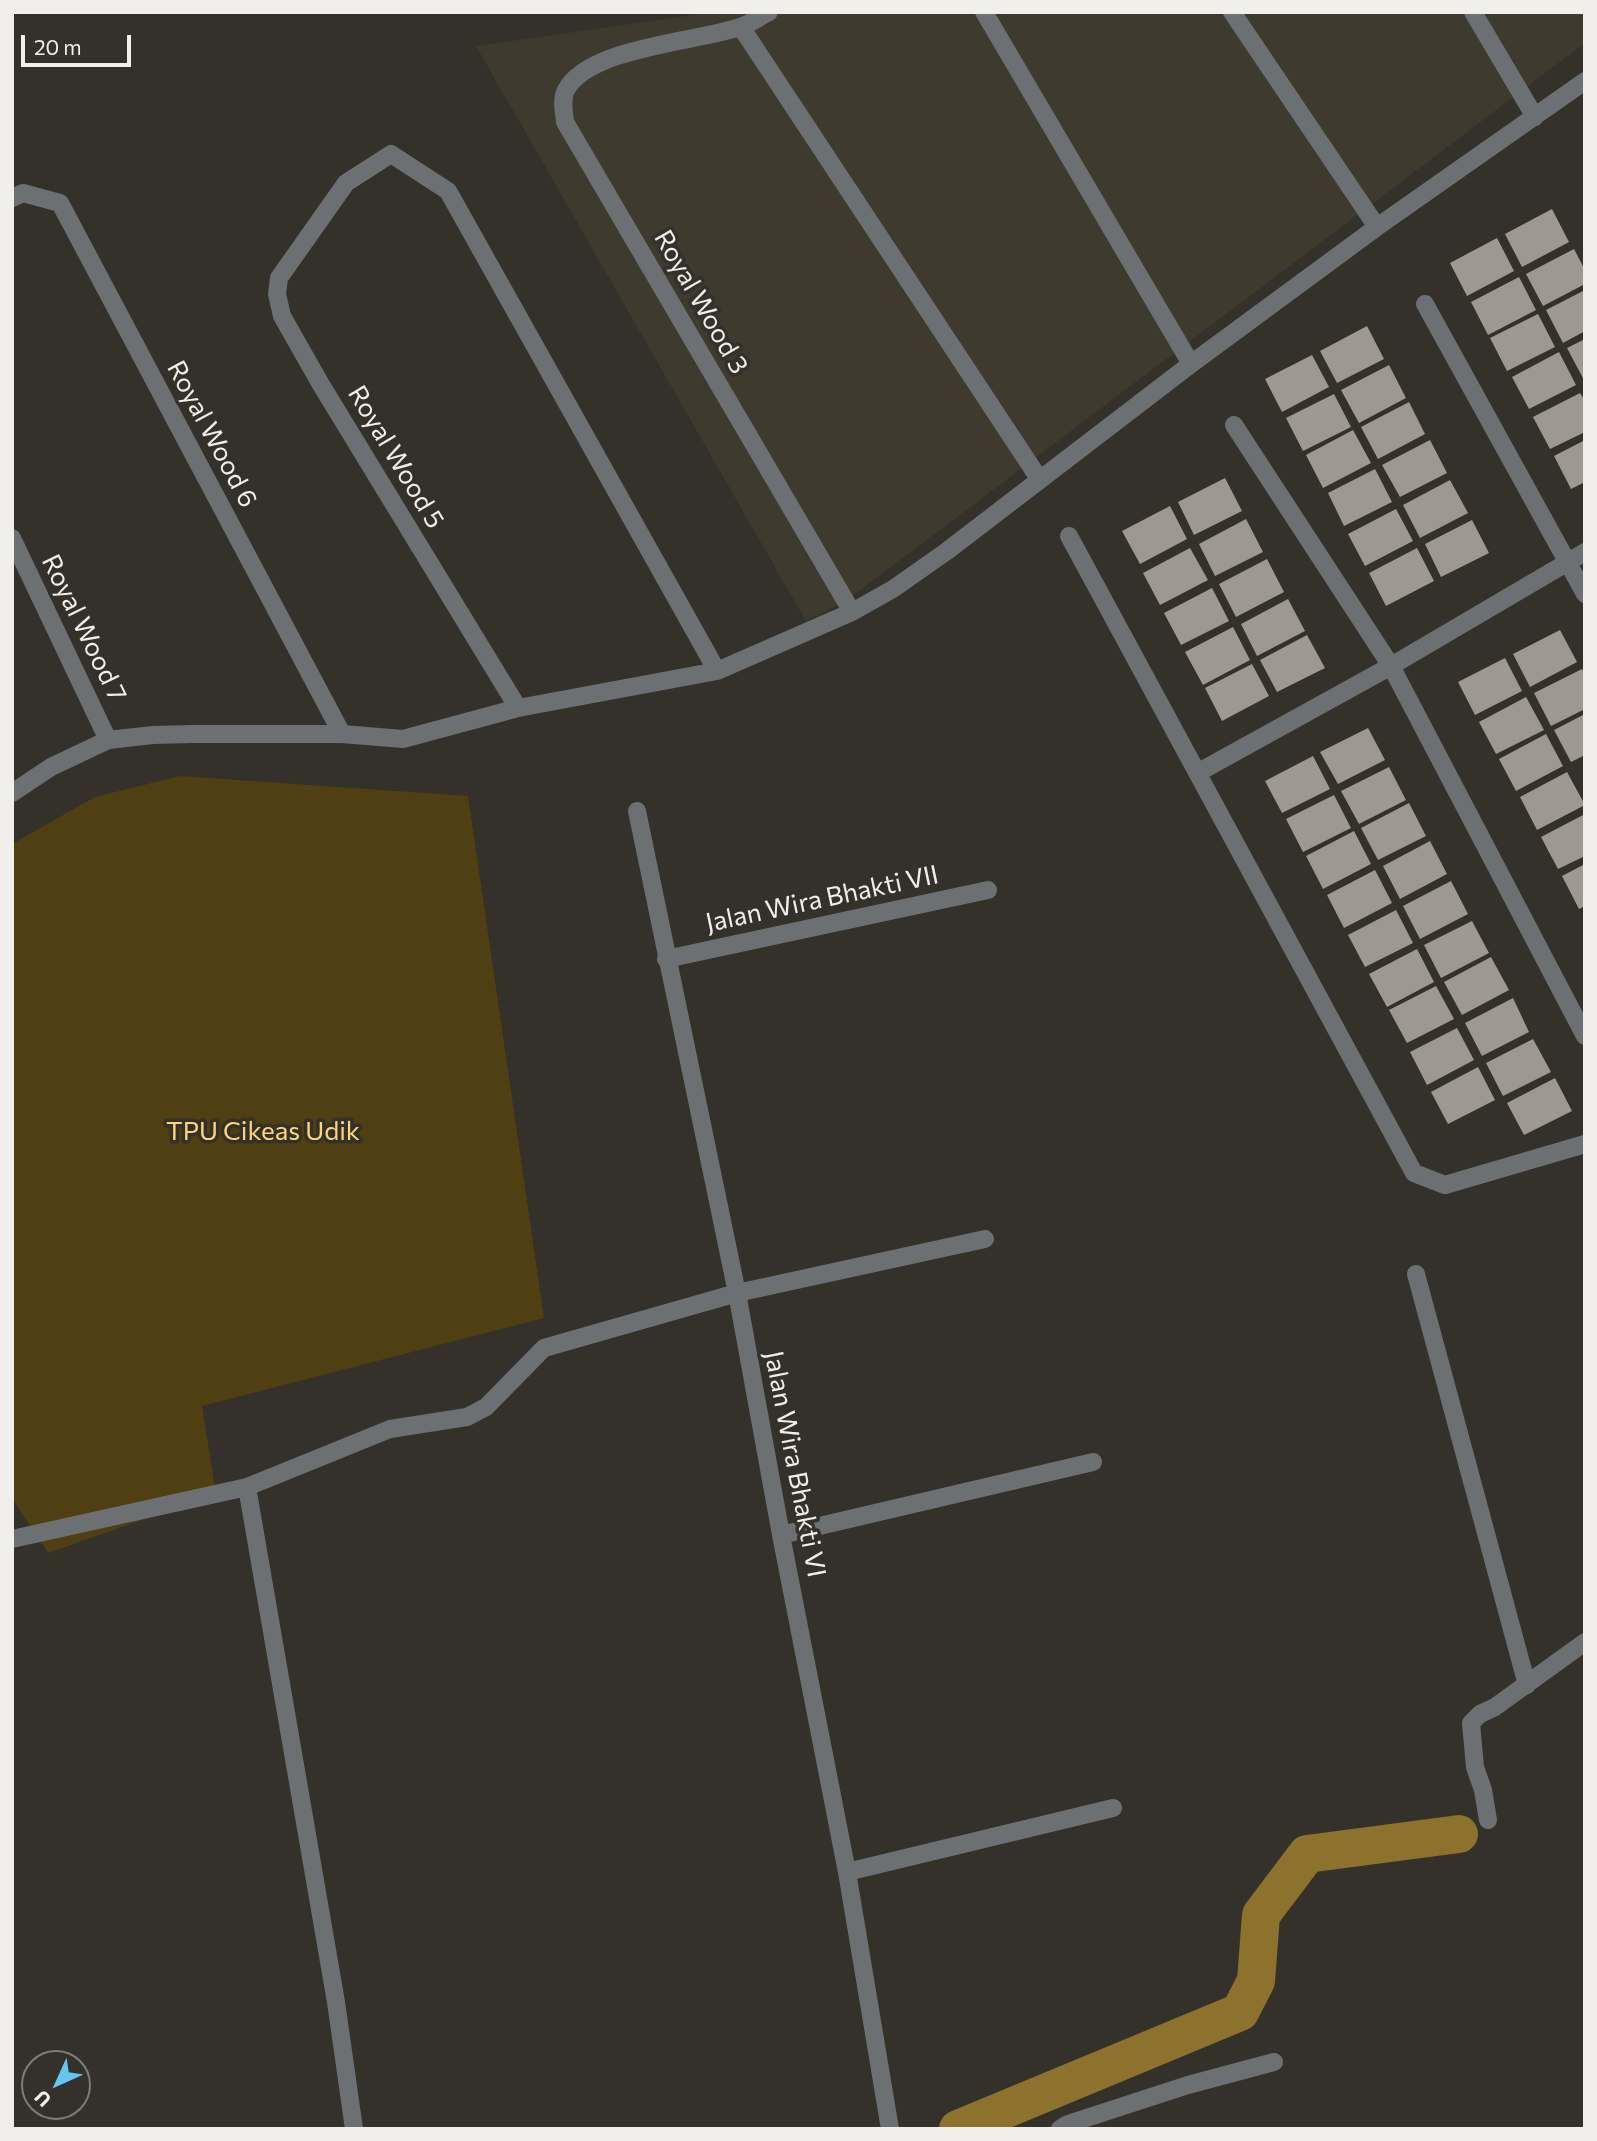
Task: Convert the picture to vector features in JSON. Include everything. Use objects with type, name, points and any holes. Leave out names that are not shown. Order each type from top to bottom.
[{"type":"street","name":"Royal Wood 3","points":[[769,12],[741,27],[600,62],[575,79],[564,97],[565,122],[852,612]]},
{"type":"street","points":[[984,12],[1191,364]]},
{"type":"street","points":[[1232,12],[1377,227]]},
{"type":"street","points":[[1473,12],[1535,117]]},
{"type":"street","points":[[741,27],[1040,480]]},
{"type":"street","points":[[12,793],[51,767],[108,740],[153,735],[342,734],[403,738],[517,708],[717,671],[852,612],[893,589],[937,559],[1191,364],[1377,227],[1585,81]]},
{"type":"street","name":"Royal Wood 5","points":[[517,708],[282,316],[277,294],[279,278],[346,183],[391,154],[449,191],[717,671]]},
{"type":"street","name":"Royal Wood 6","points":[[12,198],[23,193],[60,203],[342,734]]},
{"type":"street","points":[[1425,304],[1585,594]]},
{"type":"street","points":[[1234,425],[1391,666],[1585,1036]]},
{"type":"street","points":[[1069,536],[1414,1173],[1445,1185],[1585,1144]]},
{"type":"street","name":"Royal Wood 7","points":[[12,538],[108,740]]},
{"type":"street","points":[[1199,772],[1391,666],[1585,552]]},
{"type":"street","name":"Jalan Wira Bhakti VI","points":[[636,811],[737,1293],[847,1872],[890,2129]]},
{"type":"street","name":"Jalan Wira Bhakti VII","points":[[666,959],[988,890]]},
{"type":"street","points":[[12,1539],[247,1486],[390,1429],[467,1417],[486,1407],[544,1348],[737,1293],[985,1239]]},
{"type":"street","points":[[1416,1274],[1527,1685]]},
{"type":"street","points":[[781,1535],[1093,1462]]},
{"type":"street","points":[[247,1486],[336,2002],[354,2129]]},
{"type":"street","points":[[1488,1820],[1483,1790],[1475,1767],[1471,1723],[1585,1643]]},
{"type":"street","points":[[847,1872],[1113,1808]]},
{"type":"street","points":[[1066,2127],[1188,2085],[1274,2062]]},
{"type":"shaded area","points":[[714,12],[1585,12],[1585,43],[847,600],[806,621],[476,46]]},
{"type":"green space","name":"TPU Cikeas Udik","points":[[180,776],[468,796],[544,1318],[202,1406],[216,1494],[48,1553],[12,1498],[12,844],[95,797]]},
{"type":"building","points":[[1552,209],[1569,242],[1522,267],[1505,234]]},
{"type":"building","points":[[1497,238],[1514,271],[1467,296],[1450,263]]},
{"type":"building","points":[[1574,249],[1585,270],[1585,284],[1543,306],[1526,274]]},
{"type":"building","points":[[1519,277],[1536,310],[1488,335],[1471,302]]},
{"type":"building","points":[[1585,290],[1585,331],[1563,343],[1546,310]]},
{"type":"building","points":[[1538,314],[1555,347],[1507,371],[1490,338]]},
{"type":"building","points":[[1367,326],[1384,359],[1337,383],[1320,351]]},
{"type":"building","points":[[1585,339],[1585,382],[1567,348]]},
{"type":"building","points":[[1559,352],[1576,385],[1529,409],[1512,377]]},
{"type":"building","points":[[1312,355],[1329,387],[1282,412],[1265,379]]},
{"type":"building","points":[[1389,365],[1406,398],[1359,423],[1341,390]]},
{"type":"building","points":[[1580,393],[1585,401],[1585,432],[1550,449],[1533,417]]},
{"type":"building","points":[[1334,394],[1351,427],[1303,451],[1286,418]]},
{"type":"building","points":[[1409,402],[1425,434],[1378,459],[1361,427]]},
{"type":"building","points":[[1353,430],[1371,463],[1323,488],[1306,455]]},
{"type":"building","points":[[1430,440],[1447,473],[1400,497],[1382,465]]},
{"type":"building","points":[[1585,440],[1585,482],[1571,489],[1554,456]]},
{"type":"building","points":[[1375,469],[1392,502],[1344,526],[1328,493]]},
{"type":"building","points":[[1225,478],[1242,511],[1194,535],[1178,502]]},
{"type":"building","points":[[1450,480],[1468,513],[1420,538],[1403,505]]},
{"type":"building","points":[[1170,506],[1187,539],[1140,564],[1122,531]]},
{"type":"building","points":[[1396,509],[1413,541],[1365,566],[1348,534]]},
{"type":"building","points":[[1246,519],[1263,552],[1215,576],[1199,544]]},
{"type":"building","points":[[1472,520],[1489,553],[1441,577],[1425,544]]},
{"type":"building","points":[[1190,548],[1208,580],[1160,605],[1143,573]]},
{"type":"building","points":[[1417,548],[1434,581],[1386,606],[1369,573]]},
{"type":"building","points":[[1267,559],[1284,592],[1236,617],[1219,584]]},
{"type":"building","points":[[1212,588],[1229,621],[1181,645],[1164,613]]},
{"type":"building","points":[[1288,599],[1305,631],[1257,656],[1241,624]]},
{"type":"building","points":[[1233,627],[1250,660],[1203,685],[1185,652]]},
{"type":"building","points":[[1560,630],[1577,662],[1530,687],[1513,654]]},
{"type":"building","points":[[1307,635],[1325,668],[1277,692],[1260,660]]},
{"type":"building","points":[[1505,658],[1522,691],[1475,715],[1458,682]]},
{"type":"building","points":[[1252,664],[1269,696],[1222,721],[1205,688]]},
{"type":"building","points":[[1582,669],[1585,674],[1585,709],[1551,726],[1534,693]]},
{"type":"building","points":[[1526,697],[1544,730],[1496,754],[1479,722]]},
{"type":"building","points":[[1585,714],[1585,755],[1571,762],[1554,730]]},
{"type":"building","points":[[1368,728],[1385,760],[1338,784],[1320,752]]},
{"type":"building","points":[[1546,734],[1563,766],[1516,791],[1499,759]]},
{"type":"building","points":[[1313,756],[1330,789],[1282,813],[1265,781]]},
{"type":"building","points":[[1389,767],[1406,800],[1359,824],[1341,791]]},
{"type":"building","points":[[1567,772],[1585,805],[1537,830],[1520,797]]},
{"type":"building","points":[[1334,795],[1351,828],[1303,852],[1286,819]]},
{"type":"building","points":[[1409,803],[1426,836],[1378,860],[1361,828]]},
{"type":"building","points":[[1585,814],[1585,856],[1558,869],[1541,837]]},
{"type":"building","points":[[1354,831],[1371,864],[1323,889],[1306,856]]},
{"type":"building","points":[[1430,841],[1447,874],[1400,899],[1383,866]]},
{"type":"building","points":[[1585,864],[1585,906],[1579,909],[1562,876]]},
{"type":"building","points":[[1375,870],[1392,903],[1344,928],[1327,895]]},
{"type":"building","points":[[1451,881],[1468,914],[1420,939],[1403,906]]},
{"type":"building","points":[[1396,910],[1413,943],[1365,967],[1348,935]]},
{"type":"building","points":[[1472,921],[1489,953],[1441,978],[1424,945]]},
{"type":"building","points":[[1417,949],[1434,982],[1387,1007],[1369,974]]},
{"type":"building","points":[[1491,957],[1509,990],[1462,1015],[1444,982]]},
{"type":"building","points":[[1436,986],[1454,1019],[1407,1043],[1389,1010]]},
{"type":"building","points":[[1513,998],[1529,1032],[1482,1056],[1465,1023]]},
{"type":"building","points":[[1457,1028],[1474,1060],[1427,1085],[1410,1052]]},
{"type":"building","points":[[1533,1039],[1551,1072],[1503,1096],[1486,1063]]},
{"type":"building","points":[[1478,1067],[1495,1100],[1448,1124],[1431,1092]]},
{"type":"building","points":[[1555,1078],[1572,1111],[1524,1135],[1507,1103]]},
{"type":"waterway","points":[[958,2129],[1240,2012],[1256,1981],[1261,1915],[1307,1854],[1459,1834]]}]
